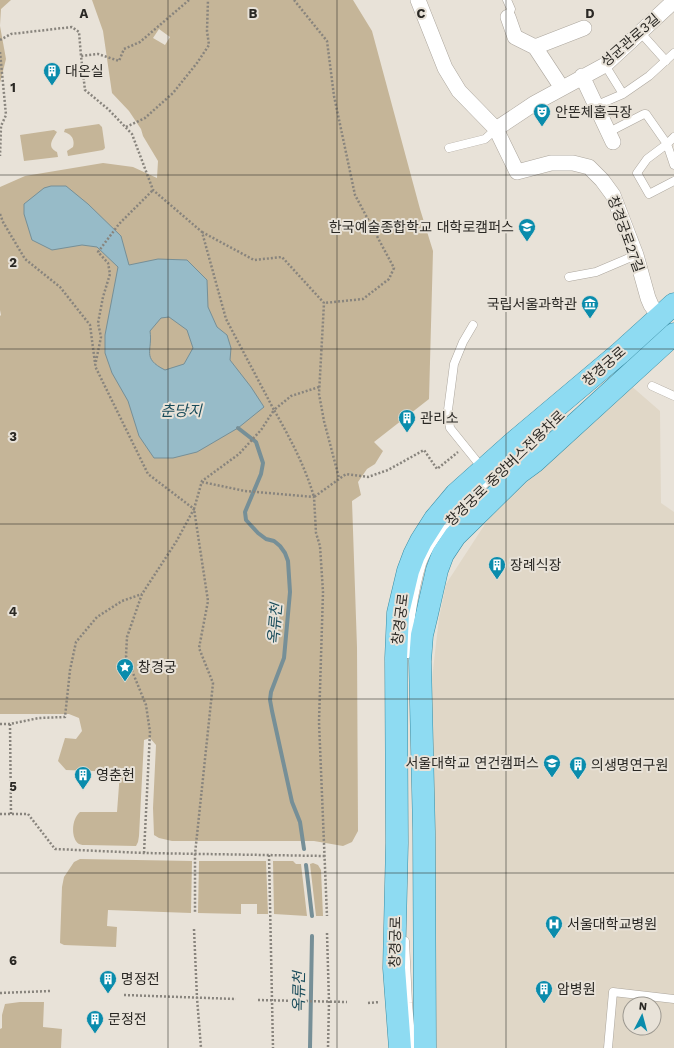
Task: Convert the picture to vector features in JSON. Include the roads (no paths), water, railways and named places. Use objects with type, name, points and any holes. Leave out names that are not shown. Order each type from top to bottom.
[{"type":"main road","name":"창경궁로","points":[[400,1048],[394,968],[397,843],[395,690],[398,613],[408,571],[421,541],[435,519],[456,494],[669,310]]},
{"type":"main road","name":"창경궁로","points":[[425,1048],[424,831],[420,661],[422,635],[437,570],[443,554],[461,531],[519,473],[534,462],[674,334]]},
{"type":"street","name":"창경궁로27길","points":[[418,0],[445,68],[459,91],[496,129],[517,172],[551,164],[573,164],[589,167],[602,180],[613,195],[636,255],[651,305],[669,310]]},
{"type":"street","name":"성균관로3길","points":[[496,129],[513,117],[582,76],[605,65],[674,1]]},
{"type":"street","points":[[508,17],[515,37],[535,47],[562,88]]},
{"type":"street","points":[[535,47],[584,28]]},
{"type":"street","points":[[582,76],[611,137]]},
{"type":"lane","points":[[507,0],[511,9],[508,17]]},
{"type":"lane","points":[[640,32],[666,61]]},
{"type":"lane","points":[[595,106],[623,94],[649,76],[674,53]]},
{"type":"lane","points":[[605,65],[623,94]]},
{"type":"lane","points":[[611,137],[646,114],[667,144],[674,165]]},
{"type":"lane","points":[[449,148],[485,139],[496,129]]},
{"type":"lane","points":[[674,137],[646,159],[637,173],[649,194],[674,181]]},
{"type":"lane","points":[[569,277],[596,272],[636,255]]},
{"type":"lane","name":"창경궁로 중앙버스전용차로","points":[[568,408],[669,310]]},
{"type":"lane","points":[[473,325],[463,342],[454,364],[448,410],[450,428],[484,469]]},
{"type":"lane","points":[[652,386],[674,396]]},
{"type":"lane","name":"창경궁로 중앙버스전용차로","points":[[406,659],[412,607],[423,563],[434,541],[445,526],[468,501],[526,446]]},
{"type":"lane","points":[[405,798],[405,868]]},
{"type":"lane","points":[[405,934],[408,1003],[412,1048]]},
{"type":"lane","points":[[608,1048],[612,992],[674,999]]},
{"type":"water","name":"춘당지","points":[[51,186],[66,186],[88,204],[121,236],[129,265],[158,259],[187,260],[207,280],[208,307],[217,327],[227,335],[231,348],[230,360],[264,407],[238,428],[197,452],[173,458],[154,458],[139,436],[128,401],[112,373],[105,353],[105,335],[118,267],[97,247],[82,245],[52,250],[32,240],[24,214],[24,204],[44,188]],"holes":[[[169,317],[187,330],[193,348],[184,364],[165,370],[153,362],[150,358],[150,331],[161,318]]]},
{"type":"waterway","name":"옥류천","points":[[238,428],[256,442],[263,463],[261,474],[245,512],[246,520],[258,533],[266,539],[274,541],[280,546],[288,561],[290,592],[284,658],[271,692],[270,700],[292,802],[300,822],[304,849]]},
{"type":"waterway","name":"옥류천","points":[[306,865],[312,916]]},
{"type":"waterway","name":"옥류천","points":[[310,1048],[312,936]]},
{"type":"place","name":"대온실","points":[[52,86]]},
{"type":"place","name":"안똔체홉극장","points":[[542,127]]},
{"type":"place","name":"한국예술종합학교 대학로캠퍼스","points":[[527,242]]},
{"type":"place","name":"국립서울과학관","points":[[590,319]]},
{"type":"place","name":"관리소","points":[[407,433]]},
{"type":"place","name":"장례식장","points":[[497,580]]},
{"type":"place","name":"창경궁","points":[[125,682]]},
{"type":"place","name":"서울대학교 연건캠퍼스","points":[[552,778]]},
{"type":"place","name":"의생명연구원","points":[[578,780]]},
{"type":"place","name":"영춘헌","points":[[83,790]]},
{"type":"place","name":"서울대학교병원","points":[[554,939]]},
{"type":"place","name":"명정전","points":[[108,994]]},
{"type":"place","name":"암병원","points":[[544,1004]]},
{"type":"place","name":"문정전","points":[[95,1034]]}]
